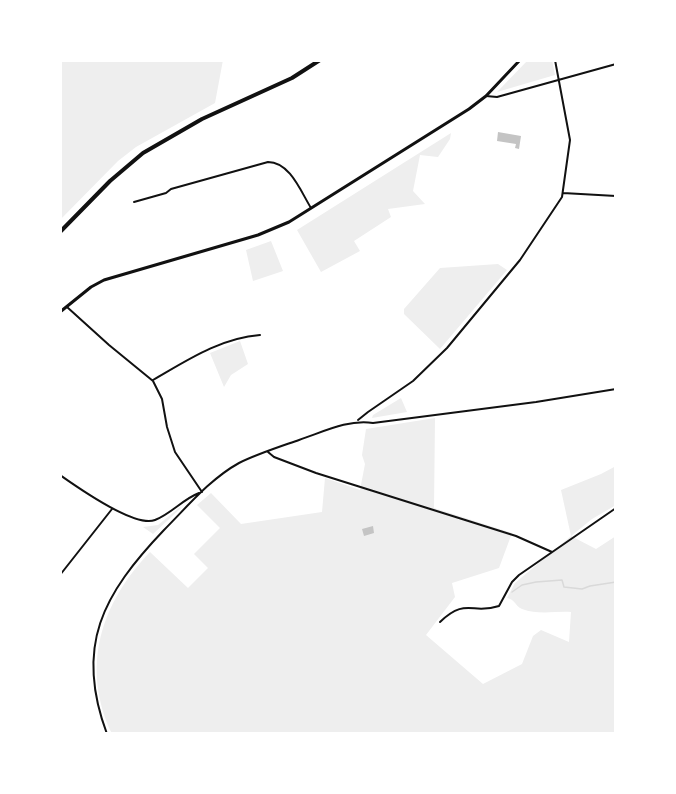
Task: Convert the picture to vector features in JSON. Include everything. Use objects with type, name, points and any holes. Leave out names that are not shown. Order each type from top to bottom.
[{"type":"main road","points":[[60,232],[110,181],[143,153],[202,119],[292,78],[320,60]]},
{"type":"street","points":[[60,312],[104,280],[258,235],[289,222],[469,109],[486,96],[520,60]]},
{"type":"street","points":[[107,734],[94,696],[93,654],[101,620],[118,585],[131,566],[202,492],[239,464],[357,421],[413,381],[447,348],[520,260],[563,193],[570,140],[555,60]]},
{"type":"street","points":[[486,96],[497,97],[616,64]]},
{"type":"street","points":[[134,202],[166,194],[171,189],[273,162],[288,171],[311,208]]},
{"type":"street","points":[[563,193],[616,196]]},
{"type":"street","points":[[67,306],[153,381],[162,399],[167,427],[175,452],[202,492]]},
{"type":"street","points":[[153,381],[216,346],[246,336],[260,335]]},
{"type":"street","points":[[357,421],[373,423],[616,389]]},
{"type":"street","points":[[268,452],[274,457],[316,473],[516,536],[552,552]]},
{"type":"street","points":[[60,475],[112,508],[145,521],[157,519],[186,498],[202,492]]},
{"type":"street","points":[[60,575],[112,508]]},
{"type":"street","points":[[440,622],[455,609],[499,606],[512,582],[519,575],[616,508]]},
{"type":"shaded area","points":[[60,60],[223,60],[215,103],[136,147],[118,161],[60,220]]},
{"type":"shaded area","points":[[528,60],[552,60],[555,75],[497,92]]},
{"type":"shaded area","points":[[451,133],[450,139],[438,157],[420,155],[413,191],[425,204],[388,209],[391,217],[354,241],[360,251],[321,272],[297,230]]},
{"type":"shaded area","points":[[271,241],[283,271],[253,281],[246,250]]},
{"type":"shaded area","points":[[498,264],[507,270],[440,349],[404,314],[404,309],[440,268]]},
{"type":"shaded area","points":[[240,341],[248,364],[231,375],[224,387],[210,353]]},
{"type":"shaded area","points":[[401,398],[407,412],[372,418],[373,415]]},
{"type":"shaded area","points":[[435,418],[434,508],[512,533],[499,568],[452,583],[455,597],[426,635],[483,684],[522,664],[533,636],[541,630],[569,642],[571,612],[528,611],[507,598],[515,583],[571,536],[596,549],[616,536],[616,734],[112,734],[102,709],[97,660],[108,614],[133,572],[150,552],[188,588],[208,568],[194,554],[220,528],[197,505],[211,493],[241,524],[322,512],[325,478],[360,490],[365,464],[362,455],[366,429]]},
{"type":"shaded area","points":[[616,466],[616,505],[592,519],[571,536],[561,490]]},
{"type":"shaded area","points":[[180,507],[153,534],[143,527],[158,525]]},
{"type":"building","points":[[498,132],[521,136],[519,149],[515,148],[516,144],[497,141]]},
{"type":"building","points":[[373,526],[374,533],[364,536],[362,529]]},
{"type":"waterway","points":[[512,592],[522,585],[536,582],[562,580],[564,587],[582,589],[616,582]]}]
